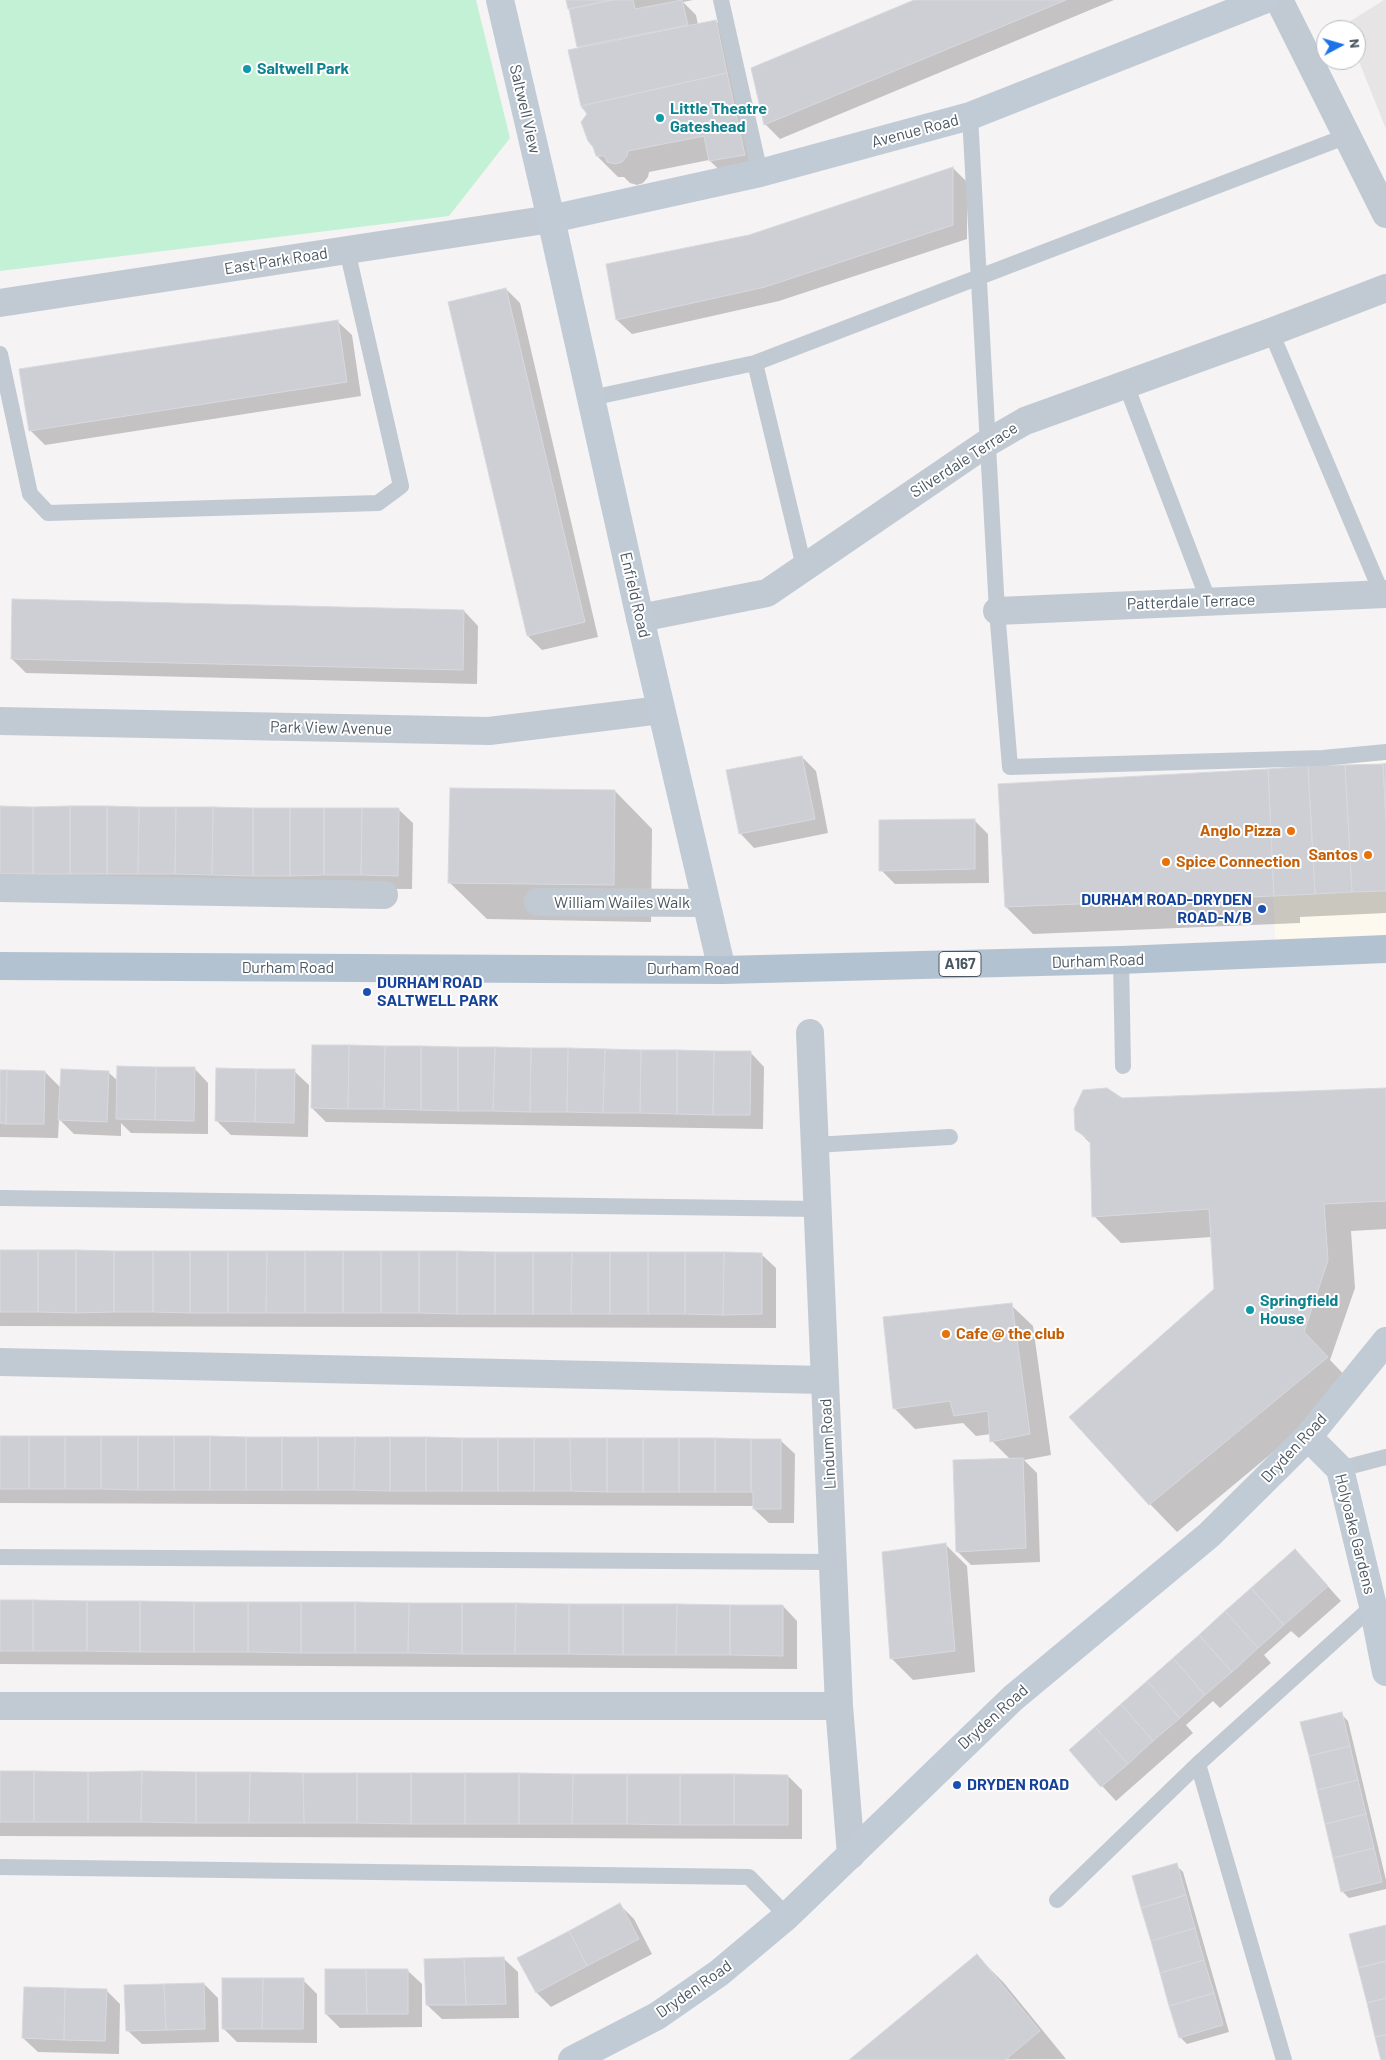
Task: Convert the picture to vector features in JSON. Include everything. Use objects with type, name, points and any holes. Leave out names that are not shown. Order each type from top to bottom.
[{"type":"main road","name":"Durham Road","points":[[0,966],[722,970],[1121,960],[1386,949]]},
{"type":"street","name":"Saltwell View","points":[[500,0],[551,219]]},
{"type":"street","name":"Avenue Road","points":[[551,219],[760,173],[970,116],[1264,0]]},
{"type":"street","points":[[1280,0],[1386,214]]},
{"type":"street","name":"East Park Road","points":[[0,303],[551,219]]},
{"type":"street","name":"Enfield Road","points":[[551,219],[640,618],[722,970]]},
{"type":"street","name":"Silverdale Terrace","points":[[640,618],[767,593],[987,443],[1025,421],[1271,332],[1386,288]]},
{"type":"street","name":"Patterdale Terrace","points":[[997,611],[1384,594]]},
{"type":"street","name":"Park View Avenue","points":[[0,721],[489,732],[661,710]]},
{"type":"street","points":[[0,888],[384,895]]},
{"type":"street","name":"William Wailes Walk","points":[[538,902],[706,903]]},
{"type":"street","name":"Lindum Road","points":[[810,1033],[839,1706],[851,1855]]},
{"type":"street","name":"Dryden Road","points":[[572,2060],[664,2011],[720,1973],[787,1916],[948,1758],[1013,1698],[1209,1535],[1308,1437],[1386,1341]]},
{"type":"street","points":[[0,1362],[824,1380]]},
{"type":"street","name":"Holyoake Gardens","points":[[1308,1437],[1340,1469],[1373,1606],[1386,1672]]},
{"type":"street","points":[[0,1706],[839,1706]]},
{"type":"lane","points":[[721,0],[760,173]]},
{"type":"lane","points":[[970,116],[997,611],[1010,767],[1322,758],[1386,752]]},
{"type":"lane","points":[[591,398],[755,362],[1347,136]]},
{"type":"lane","points":[[0,354],[30,494],[48,513],[378,503],[401,486],[347,250]]},
{"type":"lane","points":[[1271,332],[1384,594]]},
{"type":"lane","points":[[755,362],[804,567]]},
{"type":"lane","points":[[1126,385],[1209,602]]},
{"type":"lane","points":[[1121,960],[1123,1066]]},
{"type":"lane","points":[[815,1145],[950,1137]]},
{"type":"lane","points":[[0,1198],[817,1210]]},
{"type":"lane","points":[[1340,1469],[1386,1457]]},
{"type":"lane","points":[[0,1557],[833,1562]]},
{"type":"lane","points":[[1057,1900],[1198,1764],[1373,1606]]},
{"type":"lane","points":[[1198,1764],[1284,2060]]},
{"type":"lane","points":[[0,1867],[748,1877],[787,1916]]},
{"type":"shaded area","points":[[1386,0],[1386,129],[1362,70],[1366,70],[1366,20],[1352,20]]},
{"type":"shaded area","points":[[1386,749],[1386,948],[1276,954],[1267,758]]},
{"type":"green space","name":"Saltwell Park","points":[[0,0],[476,0],[510,138],[449,216],[0,271]]},
{"type":"building","points":[[566,0],[613,0],[568,9]]},
{"type":"building","points":[[612,0],[633,0],[635,9],[682,0],[688,25],[577,47],[569,9]]},
{"type":"building","points":[[914,0],[1066,0],[764,125],[751,68]]},
{"type":"building","points":[[716,20],[727,73],[581,106],[568,50]]},
{"type":"building","name":"Little Theatre Gateshead","points":[[727,73],[745,155],[709,161],[704,136],[628,151],[627,156],[622,162],[615,164],[607,162],[605,156],[596,156],[581,122],[587,114],[581,106]]},
{"type":"building","points":[[953,167],[953,225],[765,287],[616,320],[606,264],[749,235]]},
{"type":"building","points":[[506,288],[585,622],[527,636],[448,302]]},
{"type":"building","points":[[338,320],[347,382],[29,431],[19,369]]},
{"type":"building","points":[[12,599],[464,610],[463,670],[11,659]]},
{"type":"building","points":[[802,756],[815,819],[739,834],[726,770]]},
{"type":"building","points":[[1386,763],[1386,819],[1383,764]]},
{"type":"building","name":"Santos","points":[[1383,764],[1386,819],[1386,891],[1352,892],[1345,765]]},
{"type":"building","points":[[1345,765],[1352,892],[1315,894],[1308,766]]},
{"type":"building","name":"Anglo Pizza","points":[[1308,766],[1315,894],[1274,896],[1268,769]]},
{"type":"building","points":[[1268,769],[1274,896],[1005,907],[998,784]]},
{"type":"building","points":[[450,788],[615,790],[614,885],[448,883]]},
{"type":"building","points":[[0,806],[33,807],[33,874],[0,874]]},
{"type":"building","points":[[70,806],[70,874],[33,874],[33,807]]},
{"type":"building","points":[[70,806],[107,806],[107,874],[70,874]]},
{"type":"building","points":[[107,806],[139,807],[138,874],[107,874]]},
{"type":"building","points":[[139,807],[176,807],[175,874],[138,874]]},
{"type":"building","points":[[176,807],[213,807],[212,875],[175,874]]},
{"type":"building","points":[[213,807],[253,808],[253,876],[212,875]]},
{"type":"building","points":[[253,808],[290,808],[290,876],[253,876]]},
{"type":"building","points":[[290,808],[324,808],[324,875],[290,876]]},
{"type":"building","points":[[324,808],[362,808],[361,875],[324,875]]},
{"type":"building","points":[[362,808],[399,808],[398,876],[361,875]]},
{"type":"building","points":[[975,819],[975,869],[879,871],[879,820]]},
{"type":"building","points":[[312,1045],[349,1045],[348,1109],[311,1108]]},
{"type":"building","points":[[349,1045],[385,1046],[384,1109],[348,1109]]},
{"type":"building","points":[[385,1046],[421,1046],[421,1110],[384,1109]]},
{"type":"building","points":[[421,1046],[458,1047],[458,1111],[421,1110]]},
{"type":"building","points":[[458,1047],[495,1047],[493,1111],[458,1111]]},
{"type":"building","points":[[495,1047],[531,1048],[530,1112],[493,1111]]},
{"type":"building","points":[[531,1048],[568,1048],[567,1112],[530,1112]]},
{"type":"building","points":[[568,1048],[605,1049],[603,1113],[567,1112]]},
{"type":"building","points":[[605,1049],[641,1050],[640,1113],[603,1113]]},
{"type":"building","points":[[641,1050],[677,1050],[677,1114],[640,1113]]},
{"type":"building","points":[[677,1050],[714,1051],[713,1115],[677,1114]]},
{"type":"building","points":[[714,1051],[751,1051],[750,1115],[713,1115]]},
{"type":"building","points":[[117,1066],[156,1067],[155,1120],[116,1119]]},
{"type":"building","points":[[156,1067],[195,1067],[194,1121],[155,1120]]},
{"type":"building","points":[[216,1068],[256,1069],[255,1122],[215,1121]]},
{"type":"building","points":[[61,1069],[109,1071],[107,1122],[58,1120]]},
{"type":"building","points":[[256,1069],[295,1069],[294,1123],[255,1122]]},
{"type":"building","points":[[0,1070],[7,1070],[6,1124],[0,1123]]},
{"type":"building","points":[[7,1070],[45,1071],[44,1124],[6,1124]]},
{"type":"building","name":"Springfield House","points":[[1107,1088],[1122,1098],[1386,1088],[1386,1201],[1324,1204],[1328,1260],[1304,1332],[1328,1357],[1149,1505],[1069,1417],[1214,1289],[1209,1209],[1092,1217],[1090,1140],[1075,1130],[1074,1109],[1083,1090]]},
{"type":"building","points":[[0,1250],[38,1250],[38,1312],[0,1312]]},
{"type":"building","points":[[38,1250],[76,1250],[76,1313],[38,1312]]},
{"type":"building","points":[[76,1250],[114,1251],[114,1312],[76,1313]]},
{"type":"building","points":[[114,1251],[153,1251],[153,1312],[114,1312]]},
{"type":"building","points":[[153,1251],[190,1251],[190,1313],[153,1312]]},
{"type":"building","points":[[190,1251],[228,1251],[228,1313],[190,1313]]},
{"type":"building","points":[[228,1251],[267,1251],[266,1313],[228,1313]]},
{"type":"building","points":[[267,1251],[305,1251],[305,1313],[266,1313]]},
{"type":"building","points":[[305,1251],[343,1251],[343,1313],[305,1313]]},
{"type":"building","points":[[343,1251],[381,1251],[381,1313],[343,1313]]},
{"type":"building","points":[[381,1251],[419,1251],[419,1313],[381,1313]]},
{"type":"building","points":[[419,1251],[457,1251],[457,1314],[419,1313]]},
{"type":"building","points":[[457,1251],[495,1252],[495,1314],[457,1314]]},
{"type":"building","points":[[495,1252],[533,1252],[533,1314],[495,1314]]},
{"type":"building","points":[[533,1252],[572,1252],[571,1314],[533,1314]]},
{"type":"building","points":[[572,1252],[610,1252],[610,1314],[571,1314]]},
{"type":"building","points":[[610,1252],[648,1252],[648,1314],[610,1314]]},
{"type":"building","points":[[648,1252],[685,1252],[685,1314],[648,1314]]},
{"type":"building","points":[[685,1252],[724,1252],[723,1315],[685,1314]]},
{"type":"building","points":[[724,1252],[762,1253],[762,1314],[723,1315]]},
{"type":"building","points":[[1012,1303],[1030,1434],[990,1442],[988,1411],[954,1416],[950,1401],[893,1409],[883,1317]]},
{"type":"building","points":[[0,1436],[29,1436],[29,1489],[0,1489]]},
{"type":"building","points":[[29,1436],[65,1436],[65,1489],[29,1489]]},
{"type":"building","points":[[65,1436],[101,1436],[101,1489],[65,1489]]},
{"type":"building","points":[[101,1436],[138,1436],[138,1490],[101,1489]]},
{"type":"building","points":[[138,1436],[174,1436],[174,1490],[138,1490]]},
{"type":"building","points":[[174,1436],[210,1436],[210,1490],[174,1490]]},
{"type":"building","points":[[210,1436],[246,1437],[246,1490],[210,1490]]},
{"type":"building","points":[[246,1437],[282,1437],[282,1490],[246,1490]]},
{"type":"building","points":[[282,1437],[318,1437],[318,1490],[282,1490]]},
{"type":"building","points":[[318,1437],[355,1437],[354,1490],[318,1490]]},
{"type":"building","points":[[355,1437],[390,1437],[390,1491],[354,1490]]},
{"type":"building","points":[[390,1437],[426,1437],[426,1491],[390,1491]]},
{"type":"building","points":[[426,1437],[462,1438],[462,1491],[426,1491]]},
{"type":"building","points":[[462,1438],[498,1438],[498,1491],[462,1491]]},
{"type":"building","points":[[498,1438],[534,1438],[534,1491],[498,1491]]},
{"type":"building","points":[[534,1438],[570,1438],[571,1491],[534,1491]]},
{"type":"building","points":[[570,1438],[607,1438],[607,1492],[571,1491]]},
{"type":"building","points":[[607,1438],[643,1438],[643,1492],[607,1492]]},
{"type":"building","points":[[643,1438],[679,1438],[679,1492],[643,1492]]},
{"type":"building","points":[[679,1438],[715,1438],[715,1492],[679,1492]]},
{"type":"building","points":[[715,1438],[751,1439],[751,1492],[715,1492]]},
{"type":"building","points":[[751,1439],[781,1439],[781,1509],[753,1509],[753,1492],[751,1492]]},
{"type":"building","points":[[1023,1458],[1026,1548],[956,1552],[953,1460]]},
{"type":"building","points":[[946,1543],[955,1651],[890,1659],[882,1552]]},
{"type":"building","points":[[1295,1549],[1328,1586],[1284,1625],[1251,1588]]},
{"type":"building","points":[[1251,1588],[1284,1625],[1258,1648],[1225,1611]]},
{"type":"building","points":[[0,1600],[33,1600],[33,1651],[0,1651]]},
{"type":"building","points":[[33,1600],[87,1601],[87,1651],[33,1651]]},
{"type":"building","points":[[87,1601],[140,1601],[140,1652],[87,1651]]},
{"type":"building","points":[[140,1601],[194,1602],[194,1652],[140,1652]]},
{"type":"building","points":[[194,1602],[248,1602],[248,1652],[194,1652]]},
{"type":"building","points":[[248,1602],[301,1602],[301,1653],[248,1652]]},
{"type":"building","points":[[301,1602],[355,1602],[355,1653],[301,1653]]},
{"type":"building","points":[[355,1602],[409,1603],[408,1653],[355,1653]]},
{"type":"building","points":[[409,1603],[462,1603],[462,1654],[408,1653]]},
{"type":"building","points":[[462,1603],[516,1603],[515,1654],[462,1654]]},
{"type":"building","points":[[516,1603],[569,1604],[569,1654],[515,1654]]},
{"type":"building","points":[[569,1604],[623,1604],[623,1655],[569,1654]]},
{"type":"building","points":[[623,1604],[677,1604],[676,1655],[623,1655]]},
{"type":"building","points":[[677,1604],[730,1605],[730,1655],[676,1655]]},
{"type":"building","points":[[730,1605],[783,1605],[783,1656],[730,1655]]},
{"type":"building","points":[[1225,1611],[1258,1648],[1232,1672],[1199,1635]]},
{"type":"building","points":[[1199,1635],[1232,1672],[1205,1695],[1173,1658]]},
{"type":"building","points":[[1173,1658],[1205,1695],[1180,1718],[1147,1681]]},
{"type":"building","points":[[1147,1681],[1180,1718],[1153,1741],[1121,1704]]},
{"type":"building","points":[[1121,1704],[1153,1741],[1128,1764],[1095,1727]]},
{"type":"building","points":[[1342,1712],[1350,1746],[1309,1756],[1300,1722]]},
{"type":"building","points":[[1095,1727],[1128,1764],[1101,1787],[1069,1750]]},
{"type":"building","points":[[1350,1746],[1358,1780],[1317,1790],[1309,1756]]},
{"type":"building","points":[[0,1771],[34,1771],[34,1822],[0,1822]]},
{"type":"building","points":[[34,1771],[88,1772],[88,1822],[34,1822]]},
{"type":"building","points":[[142,1771],[196,1772],[196,1823],[141,1822]]},
{"type":"building","points":[[142,1771],[141,1822],[88,1822],[88,1772]]},
{"type":"building","points":[[196,1772],[250,1772],[249,1823],[196,1823]]},
{"type":"building","points":[[250,1772],[303,1773],[304,1823],[249,1823]]},
{"type":"building","points":[[303,1773],[357,1773],[357,1823],[304,1823]]},
{"type":"building","points":[[357,1773],[411,1773],[411,1824],[357,1823]]},
{"type":"building","points":[[411,1773],[465,1773],[465,1824],[411,1824]]},
{"type":"building","points":[[465,1773],[519,1773],[519,1824],[465,1824]]},
{"type":"building","points":[[519,1773],[573,1774],[572,1824],[519,1824]]},
{"type":"building","points":[[573,1774],[627,1774],[627,1824],[572,1824]]},
{"type":"building","points":[[627,1774],[680,1774],[680,1825],[627,1824]]},
{"type":"building","points":[[680,1774],[734,1774],[734,1825],[680,1825]]},
{"type":"building","points":[[734,1774],[788,1775],[788,1825],[734,1825]]},
{"type":"building","points":[[1358,1780],[1366,1814],[1325,1824],[1317,1790]]},
{"type":"building","points":[[1366,1814],[1374,1848],[1333,1858],[1325,1824]]},
{"type":"building","points":[[1374,1848],[1382,1882],[1341,1892],[1333,1858]]},
{"type":"building","points":[[1177,1863],[1186,1895],[1141,1908],[1132,1876]]},
{"type":"building","points":[[1186,1895],[1195,1928],[1151,1941],[1141,1908]]},
{"type":"building","points":[[620,1903],[639,1939],[587,1966],[569,1931]]},
{"type":"building","points":[[1386,1925],[1386,1961],[1358,1968],[1349,1934]]},
{"type":"building","points":[[1195,1928],[1204,1960],[1160,1973],[1151,1941]]},
{"type":"building","points":[[569,1931],[587,1966],[536,1993],[517,1958]]},
{"type":"building","points":[[977,1954],[1040,2031],[1005,2060],[849,2060]]},
{"type":"building","points":[[504,1957],[506,2004],[466,2005],[464,1958]]},
{"type":"building","points":[[464,1958],[466,2005],[426,2005],[424,1959]]},
{"type":"building","points":[[1204,1960],[1214,1993],[1169,2006],[1160,1973]]},
{"type":"building","points":[[1386,1961],[1386,1998],[1367,2003],[1358,1968]]},
{"type":"building","points":[[325,1969],[366,1969],[367,2014],[325,2014]]},
{"type":"building","points":[[366,1969],[408,1969],[408,2014],[367,2014]]},
{"type":"building","points":[[222,1978],[263,1978],[262,2029],[222,2029]]},
{"type":"building","points":[[263,1978],[304,1978],[303,2029],[262,2029]]},
{"type":"building","points":[[204,1983],[205,2029],[166,2030],[164,1984]]},
{"type":"building","points":[[164,1984],[166,2030],[126,2031],[124,1985]]},
{"type":"building","points":[[24,1987],[65,1988],[64,2040],[22,2038]]},
{"type":"building","points":[[65,1988],[107,1989],[105,2041],[64,2040]]},
{"type":"building","points":[[1214,1993],[1223,2025],[1179,2038],[1169,2006]]},
{"type":"building","points":[[1386,1998],[1386,2035],[1375,2037],[1367,2003]]},
{"type":"building","points":[[1386,2035],[1386,2060],[1381,2060],[1375,2037]]},
{"type":"place","name":"Saltwell Park","points":[[247,69]]},
{"type":"place","name":"Little Theatre Gateshead","points":[[660,118]]},
{"type":"place","name":"Anglo Pizza","points":[[1291,831]]},
{"type":"place","name":"Santos","points":[[1368,855]]},
{"type":"place","name":"Spice Connection","points":[[1166,862]]},
{"type":"place","name":"DURHAM ROAD-DRYDEN ROAD-N/B","points":[[1262,909]]},
{"type":"place","name":"DURHAM ROAD SALTWELL PARK","points":[[367,992]]},
{"type":"place","name":"Springfield House","points":[[1250,1310]]},
{"type":"place","name":"Cafe @ the club","points":[[946,1334]]},
{"type":"place","name":"DRYDEN ROAD","points":[[957,1785]]}]
